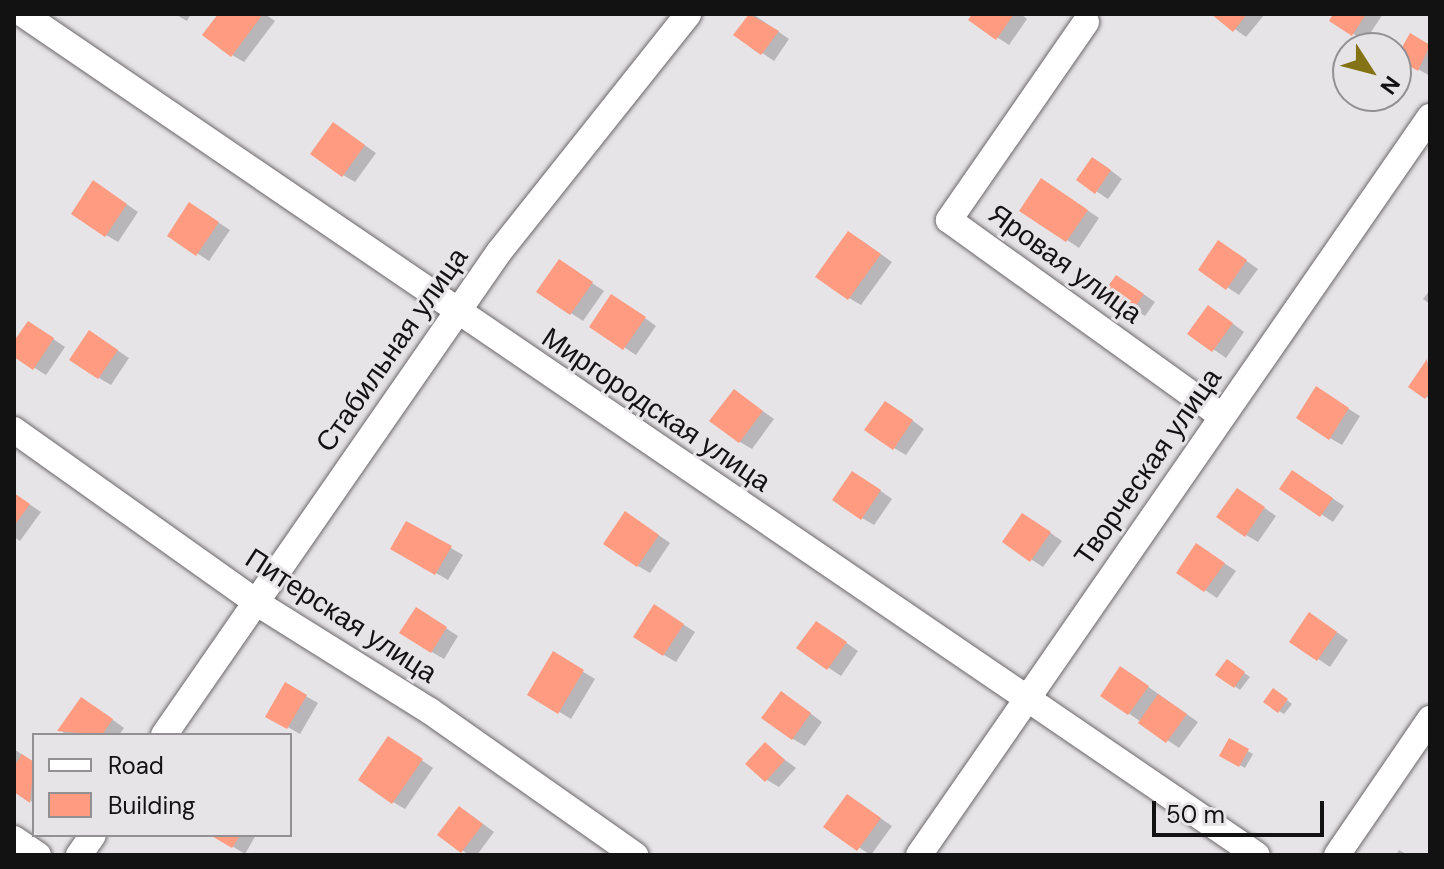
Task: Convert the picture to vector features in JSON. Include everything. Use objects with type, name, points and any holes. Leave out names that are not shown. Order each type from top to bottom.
[{"type":"street","name":"Миргородская улица","points":[[23,14],[455,313],[1257,855]]},
{"type":"street","name":"Стабильная улица","points":[[165,733],[455,313],[688,14]]},
{"type":"street","name":"Яровая улица","points":[[1086,22],[949,220],[1222,416]]},
{"type":"street","name":"Творческая улица","points":[[919,855],[1430,117]]},
{"type":"street","name":"Питерская улица","points":[[14,430],[257,603],[430,711],[635,855]]},
{"type":"street","points":[[1337,855],[1430,719]]},
{"type":"street","points":[[79,855],[92,837]]},
{"type":"street","points":[[14,839],[38,855]]},
{"type":"building","points":[[218,14],[263,14],[231,57],[202,35]]},
{"type":"building","points":[[749,14],[779,31],[761,55],[733,35]]},
{"type":"building","points":[[972,14],[1014,14],[996,40],[968,20]]},
{"type":"building","points":[[1211,14],[1247,14],[1233,32]]},
{"type":"building","points":[[1333,14],[1366,14],[1355,32],[1346,32],[1329,21]]},
{"type":"building","points":[[1412,34],[1430,45],[1418,71],[1412,67]]},
{"type":"building","points":[[333,122],[365,145],[342,177],[310,154]]},
{"type":"building","points":[[1092,157],[1111,170],[1095,194],[1076,180]]},
{"type":"building","points":[[1041,178],[1088,210],[1066,242],[1019,211]]},
{"type":"building","points":[[93,180],[127,204],[105,237],[71,214]]},
{"type":"building","points":[[189,202],[219,222],[196,256],[167,236]]},
{"type":"building","points":[[848,231],[881,254],[848,300],[815,277]]},
{"type":"building","points":[[1218,240],[1247,260],[1226,290],[1198,270]]},
{"type":"building","points":[[559,259],[593,282],[570,315],[536,292]]},
{"type":"building","points":[[1116,275],[1144,294],[1132,311],[1104,292]]},
{"type":"building","points":[[611,294],[646,317],[623,350],[589,327]]},
{"type":"building","points":[[1208,305],[1233,323],[1212,352],[1187,334]]},
{"type":"building","points":[[28,321],[54,338],[33,370],[14,357],[14,341]]},
{"type":"building","points":[[89,330],[118,350],[98,379],[69,360]]},
{"type":"building","points":[[1427,359],[1430,392],[1425,399],[1408,387]]},
{"type":"building","points":[[1316,386],[1349,408],[1329,440],[1296,418]]},
{"type":"building","points":[[734,389],[763,411],[739,443],[709,421]]},
{"type":"building","points":[[885,401],[913,420],[893,450],[864,430]]},
{"type":"building","points":[[1292,470],[1333,498],[1320,517],[1279,489]]},
{"type":"building","points":[[852,471],[881,490],[861,520],[832,500]]},
{"type":"building","points":[[1237,488],[1265,507],[1245,537],[1216,517]]},
{"type":"building","points":[[14,493],[30,504],[14,526]]},
{"type":"building","points":[[625,511],[659,535],[637,567],[603,544]]},
{"type":"building","points":[[1022,513],[1051,532],[1030,562],[1002,542]]},
{"type":"building","points":[[406,521],[452,546],[435,575],[390,549]]},
{"type":"building","points":[[1196,543],[1225,563],[1204,592],[1176,573]]},
{"type":"building","points":[[654,604],[684,624],[663,656],[633,637]]},
{"type":"building","points":[[416,607],[447,627],[431,653],[399,633]]},
{"type":"building","points":[[1309,612],[1337,632],[1317,661],[1289,642]]},
{"type":"building","points":[[816,621],[847,642],[827,670],[796,648]]},
{"type":"building","points":[[553,651],[584,670],[558,714],[527,695]]},
{"type":"building","points":[[1227,659],[1245,672],[1234,688],[1215,675]]},
{"type":"building","points":[[1120,666],[1149,686],[1128,715],[1100,696]]},
{"type":"building","points":[[285,682],[307,695],[287,729],[265,717]]},
{"type":"building","points":[[1273,688],[1288,699],[1278,713],[1263,702]]},
{"type":"building","points":[[781,691],[811,713],[792,740],[761,718]]},
{"type":"building","points":[[1158,694],[1187,714],[1166,743],[1138,723]]},
{"type":"building","points":[[81,697],[113,719],[103,733],[57,731]]},
{"type":"building","points":[[388,736],[423,759],[392,804],[358,780]]},
{"type":"building","points":[[1229,738],[1249,749],[1239,767],[1219,756]]},
{"type":"building","points":[[765,742],[785,760],[765,782],[745,764]]},
{"type":"building","points":[[22,754],[32,761],[30,803],[14,792],[14,766]]},
{"type":"building","points":[[847,794],[881,818],[857,851],[823,827]]},
{"type":"building","points":[[459,806],[483,824],[461,853],[437,835]]},
{"type":"building","points":[[213,837],[239,837],[232,848]]}]
